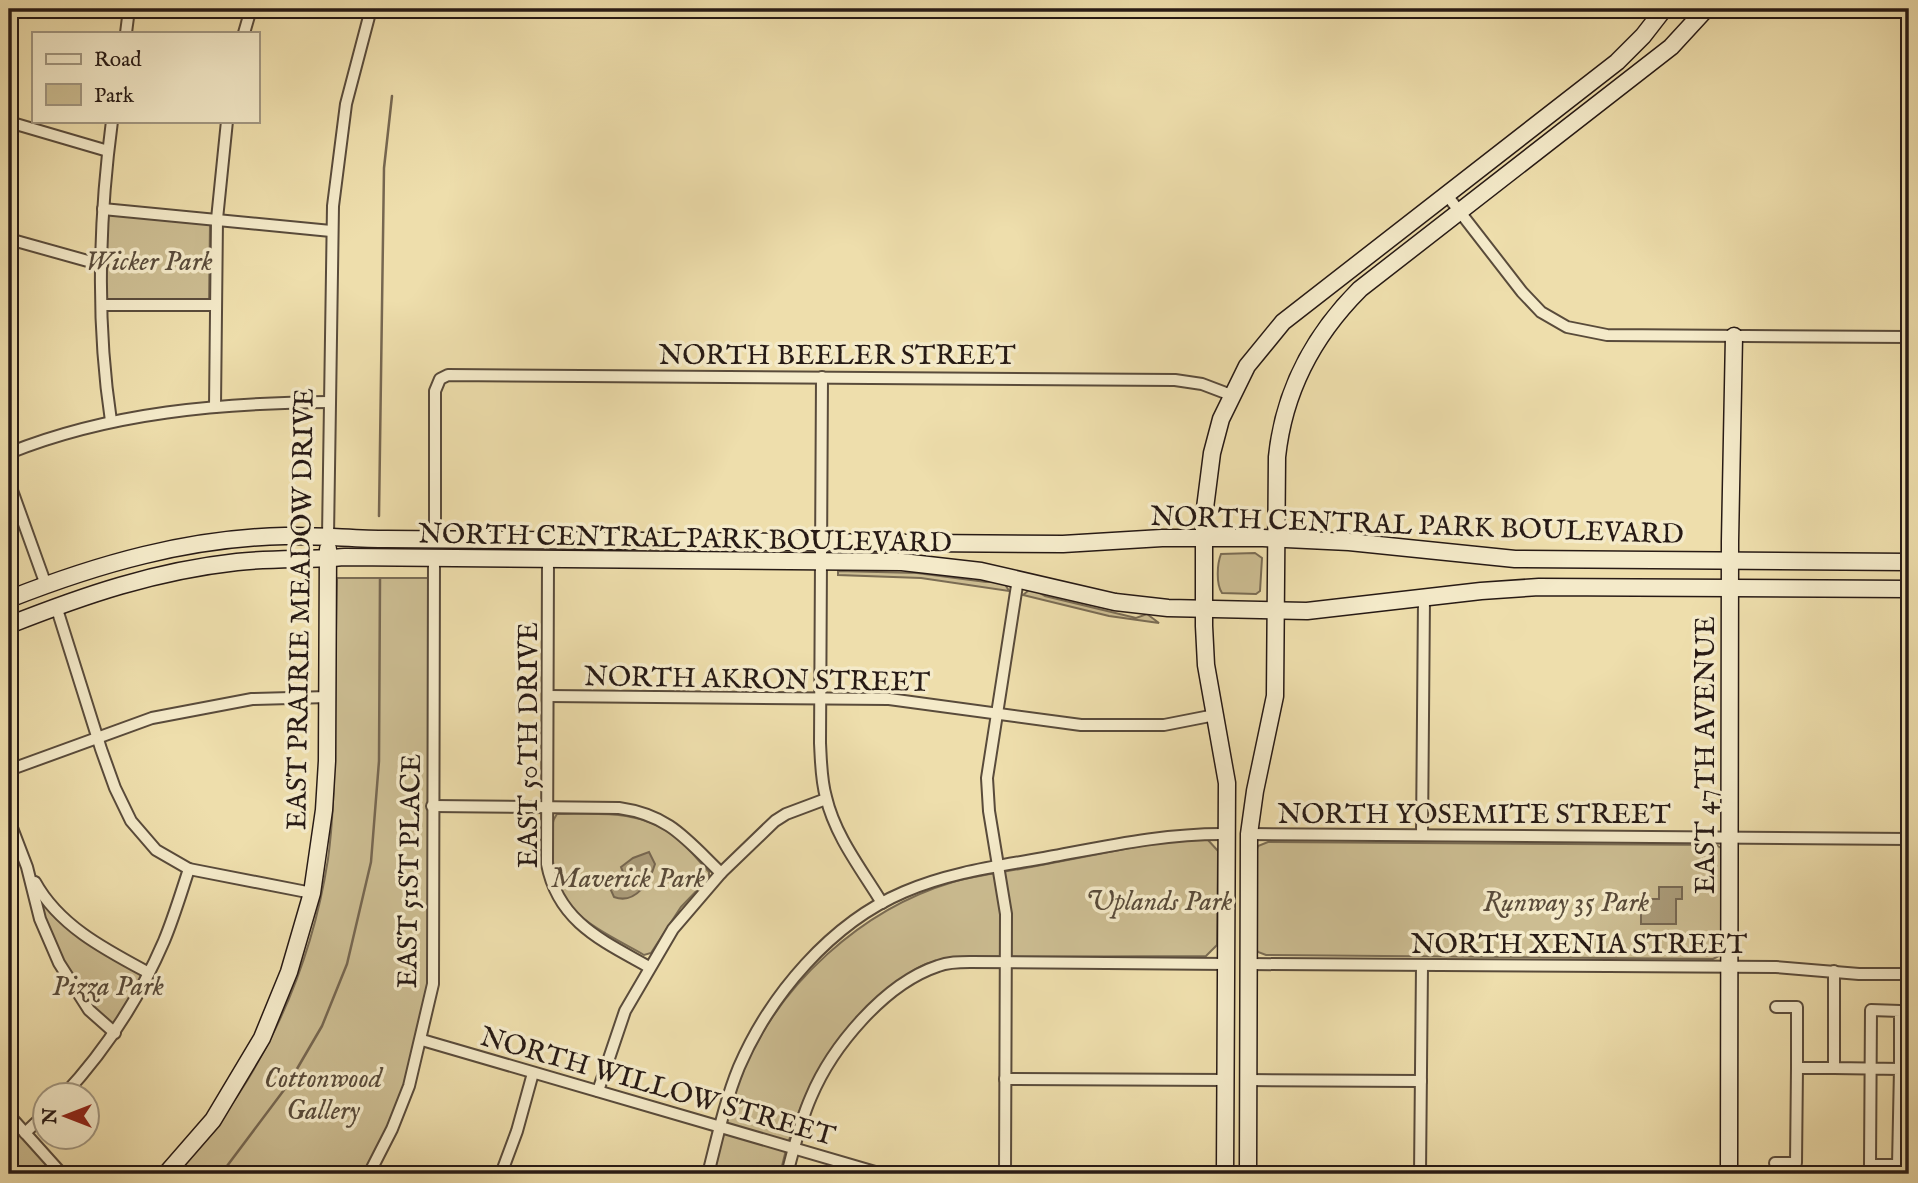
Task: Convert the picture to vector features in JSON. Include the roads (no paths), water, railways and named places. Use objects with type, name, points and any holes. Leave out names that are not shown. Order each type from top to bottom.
[{"type":"main road","points":[[1225,1174],[1227,783],[1207,676],[1204,609],[1207,483],[1221,419],[1231,395],[1253,357],[1283,322],[1617,62],[1643,36],[1664,9]]},
{"type":"main road","points":[[1248,1174],[1249,834],[1255,791],[1274,709],[1278,457],[1281,427],[1291,391],[1307,356],[1332,319],[1360,289],[1671,47],[1706,9]]},
{"type":"main road","name":"EAST 47TH AVENUE","points":[[1729,1174],[1734,336]]},
{"type":"main road","name":"EAST PRAIRIE MEADOW DRIVE","points":[[166,1174],[212,1120],[262,1038],[289,972],[312,893],[324,810],[328,697],[328,536]]},
{"type":"main road","name":"NORTH CENTRAL PARK BOULEVARD","points":[[9,599],[135,556],[189,545],[266,537],[1063,544],[1162,538],[1276,539],[1349,542],[1503,558],[1909,562]]},
{"type":"main road","name":"NORTH CENTRAL PARK BOULEVARD","points":[[9,625],[123,584],[190,569],[260,560],[434,558],[926,564],[981,571],[1115,602],[1157,608],[1276,611],[1337,610],[1489,590],[1539,587],[1909,589]]},
{"type":"street","points":[[126,32],[130,9]]},
{"type":"street","points":[[244,32],[251,9]]},
{"type":"street","name":"EAST PRAIRIE MEADOW DRIVE","points":[[328,536],[331,230],[345,111],[371,9]]},
{"type":"street","points":[[9,122],[108,151]]},
{"type":"street","points":[[111,421],[103,358],[102,265],[103,209],[112,122]]},
{"type":"street","points":[[215,407],[217,219],[227,122]]},
{"type":"street","points":[[1446,194],[1532,303],[1553,321],[1567,327],[1607,335],[1909,337]]},
{"type":"street","points":[[103,209],[331,230]]},
{"type":"street","points":[[9,239],[102,265]]},
{"type":"street","points":[[102,305],[216,305]]},
{"type":"street","name":"NORTH BEELER STREET","points":[[435,539],[435,391],[440,379],[452,374],[1175,380],[1202,384],[1231,395]]},
{"type":"street","points":[[822,377],[820,743],[826,799],[847,846],[882,903]]},
{"type":"street","points":[[9,453],[49,437],[111,421],[215,407],[275,402],[330,402]]},
{"type":"street","points":[[9,482],[46,585]]},
{"type":"street","name":"EAST 51ST PLACE","points":[[369,1174],[405,1097],[422,1040],[433,984],[434,558]]},
{"type":"street","name":"EAST 50TH DRIVE","points":[[548,559],[547,864],[554,890],[574,919],[593,934],[649,967]]},
{"type":"street","points":[[1005,1174],[1006,914],[989,811],[987,779],[1018,579]]},
{"type":"street","points":[[1422,835],[1424,598]]},
{"type":"street","points":[[56,606],[97,736],[131,821],[156,850],[189,869],[312,893]]},
{"type":"street","name":"NORTH AKRON STREET","points":[[548,696],[889,699],[1048,722],[1095,725],[1164,724],[1215,715]]},
{"type":"street","points":[[9,769],[152,718],[203,706],[252,699],[328,697]]},
{"type":"street","points":[[597,1091],[625,1011],[673,929],[720,873],[775,821],[826,799]]},
{"type":"street","points":[[432,806],[639,810],[660,818],[677,830],[720,873]]},
{"type":"street","points":[[9,820],[27,867],[40,919],[59,963],[89,1010],[115,1033]]},
{"type":"street","points":[[708,1174],[738,1069],[754,1036],[801,971],[853,922],[882,903],[932,882],[967,872],[1167,836],[1228,834]]},
{"type":"street","name":"NORTH YOSEMITE STREET","points":[[1249,834],[1909,839]]},
{"type":"street","points":[[27,867],[44,898],[69,923],[100,947],[149,973]]},
{"type":"street","points":[[76,1082],[115,1033],[149,973],[189,869]]},
{"type":"street","points":[[787,1174],[811,1095],[832,1058],[858,1024],[882,1001],[916,977],[941,964],[1227,964]]},
{"type":"street","name":"NORTH XENIA STREET","points":[[1249,964],[1776,967],[1909,974]]},
{"type":"street","points":[[1420,1174],[1422,966]]},
{"type":"street","points":[[1834,971],[1834,1068]]},
{"type":"street","points":[[1775,1163],[1796,1163],[1797,1068],[1797,1007],[1776,1007]]},
{"type":"street","points":[[1871,1010],[1900,1010],[1900,1069],[1898,1165],[1870,1165],[1871,1010]]},
{"type":"street","name":"NORTH WILLOW STREET","points":[[422,1040],[882,1174]]},
{"type":"street","points":[[1797,1068],[1900,1069]]},
{"type":"street","points":[[501,1174],[517,1131],[533,1073]]},
{"type":"street","points":[[1006,1079],[1226,1080]]},
{"type":"street","points":[[1248,1080],[1421,1081]]},
{"type":"street","points":[[9,1115],[62,1174]]},
{"type":"street","points":[[25,1133],[32,1126]]},
{"type":"waterway","points":[[379,516],[384,168],[392,96]]},
{"type":"waterway","points":[[221,1174],[287,1086],[322,1026],[347,964],[371,862],[379,761],[380,579]]},
{"type":"park label","name":"Wicker Park","points":[[149,260]]},
{"type":"park label","name":"Maverick Park","points":[[628,877]]},
{"type":"park label","name":"Uplands Park","points":[[1159,900]]},
{"type":"park label","name":"Runway 35 Park","points":[[1566,901]]},
{"type":"park label","name":"Pizza Park","points":[[108,985]]},
{"type":"park label","name":"Cottonwood Gallery","points":[[323,1093]]}]
